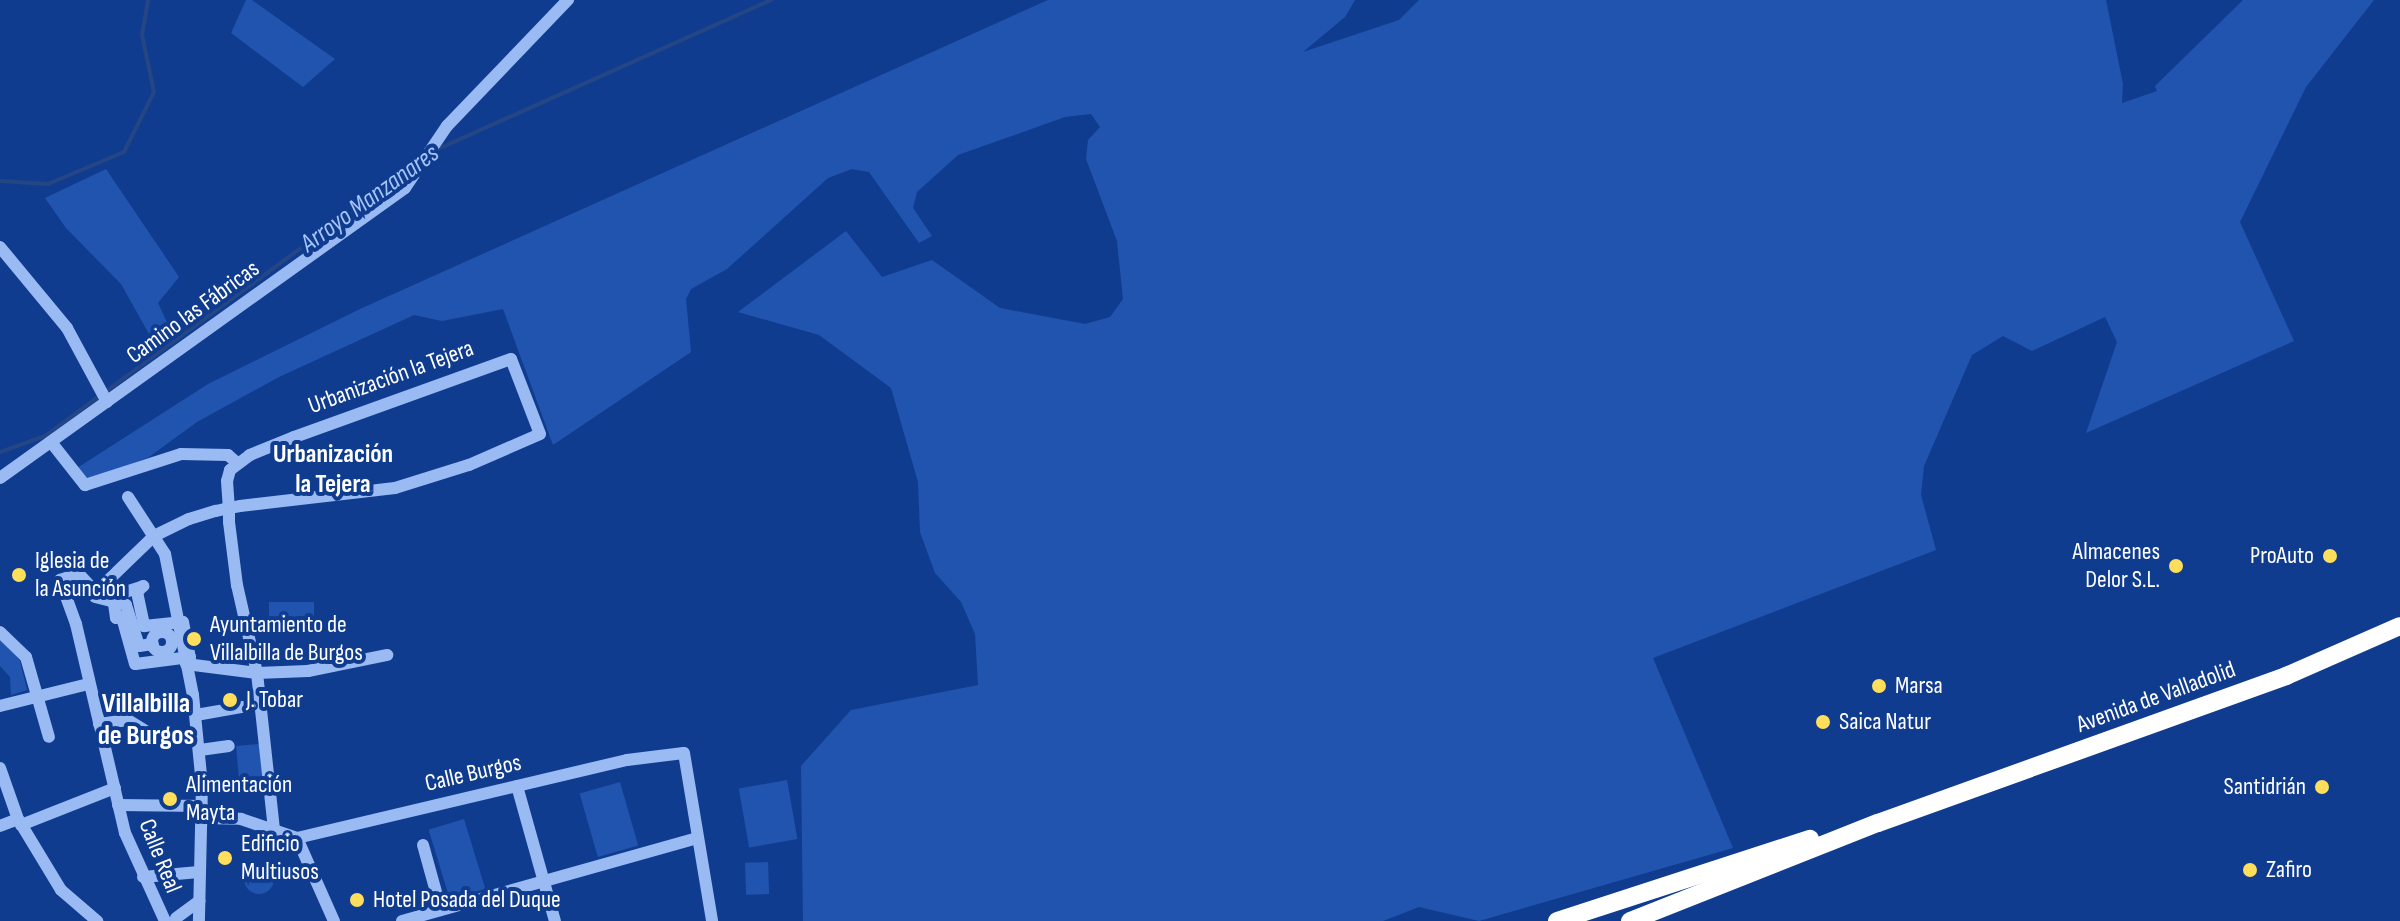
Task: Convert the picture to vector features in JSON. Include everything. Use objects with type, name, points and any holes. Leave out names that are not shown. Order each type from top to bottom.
[{"type":"highway","name":"Avenida de Valladolid","points":[[1925,806],[2286,676],[2400,626]]},
{"type":"highway","points":[[1557,921],[1711,868],[1925,806]]},
{"type":"highway","points":[[1630,921],[1925,806]]},
{"type":"street","name":"Camino las Fábricas","points":[[0,478],[51,442],[104,397],[405,188],[423,168],[447,126],[568,0]]},
{"type":"street","points":[[0,247],[67,328],[104,397]]},
{"type":"street","name":"Urbanización la Tejera","points":[[229,508],[412,483],[540,434],[511,359],[382,403],[236,462]]},
{"type":"street","points":[[51,442],[85,485],[181,454],[228,455],[236,462],[227,481],[229,508],[238,593],[257,673],[274,830],[297,838],[334,921]]},
{"type":"street","points":[[128,497],[165,554],[177,620],[176,639],[185,660],[196,715],[202,812],[199,921]]},
{"type":"street","points":[[72,610],[98,591],[154,536],[229,508]]},
{"type":"street","name":"Calle Real","points":[[113,601],[79,574],[57,581],[72,610],[118,805],[143,877],[174,920]]},
{"type":"street","points":[[113,601],[125,589],[143,586],[137,592],[144,626],[177,620],[183,622],[190,657],[185,660]]},
{"type":"street","points":[[113,601],[129,610],[139,646],[134,663]]},
{"type":"street","points":[[113,601],[134,663]]},
{"type":"street","points":[[0,632],[26,657],[40,696],[49,737]]},
{"type":"street","points":[[139,646],[153,644],[159,633],[176,639]]},
{"type":"street","points":[[134,663],[185,660],[257,673],[308,671],[387,655]]},
{"type":"street","points":[[0,706],[88,684]]},
{"type":"street","points":[[196,715],[242,707]]},
{"type":"street","points":[[99,724],[128,720],[154,736]]},
{"type":"street","points":[[200,750],[229,746]]},
{"type":"street","name":"Calle Burgos","points":[[297,838],[517,786],[684,753],[697,838]]},
{"type":"street","points":[[0,768],[20,822],[61,890],[97,921]]},
{"type":"street","points":[[517,786],[555,921]]},
{"type":"street","points":[[0,826],[20,822],[115,788]]},
{"type":"street","name":"Calle Real","points":[[118,805],[202,812],[241,819],[274,830]]},
{"type":"street","points":[[402,921],[697,838],[712,921]]},
{"type":"street","points":[[423,845],[441,910]]},
{"type":"street","points":[[143,877],[199,872]]},
{"type":"street","points":[[174,920],[199,901]]},
{"type":"shaded area","points":[[246,0],[252,0],[335,59],[303,87],[231,33]]},
{"type":"shaded area","points":[[1048,0],[1355,0],[1345,17],[1303,52],[1399,20],[1419,0],[2106,0],[2123,84],[2122,103],[2157,91],[2155,86],[2243,0],[2374,0],[2306,87],[2240,222],[2294,341],[2086,433],[2117,342],[2105,317],[2032,351],[2003,336],[1972,355],[1924,466],[1921,495],[1936,550],[1653,658],[1733,848],[1479,921],[1419,907],[1383,921],[803,921],[801,766],[851,710],[978,685],[975,634],[961,602],[935,573],[920,532],[918,482],[891,388],[819,335],[738,312],[846,231],[882,277],[932,260],[1000,308],[1085,324],[1110,317],[1123,299],[1117,241],[1086,159],[1088,140],[1100,127],[1091,114],[1065,117],[958,155],[917,192],[913,208],[932,236],[919,243],[869,172],[852,169],[828,178],[727,269],[691,289],[686,299],[691,352],[553,445],[503,309],[442,321],[414,315],[279,377],[197,422],[149,457],[90,480],[74,470],[208,384],[360,309]]},
{"type":"shaded area","points":[[106,169],[179,277],[158,303],[171,331],[153,341],[121,284],[66,228],[45,198]]},
{"type":"shaded area","points":[[269,602],[314,602],[314,624],[269,624]]},
{"type":"shaded area","points":[[0,640],[19,657],[27,690],[11,695],[10,677],[0,666]]},
{"type":"shaded area","points":[[260,744],[263,776],[239,778],[236,746]]},
{"type":"shaded area","points":[[787,780],[797,839],[749,848],[739,789]]},
{"type":"shaded area","points":[[620,782],[638,845],[598,857],[580,794]]},
{"type":"shaded area","points":[[464,819],[485,889],[450,900],[429,830]]},
{"type":"shaded area","points":[[768,862],[769,894],[746,895],[745,863]]},
{"type":"shaded area","points":[[259,864],[270,868],[274,879],[270,890],[259,894],[248,890],[244,879],[248,868]]},
{"type":"waterway","points":[[0,181],[48,184],[124,152],[154,92],[142,35],[148,0]]},
{"type":"waterway","name":"Arroyo Manzanares","points":[[438,149],[771,0]]},
{"type":"waterway","name":"Arroyo Manzanares","points":[[0,452],[45,436],[414,165]]},
{"type":"place","name":"ProAuto","points":[[2330,556]]},
{"type":"place","name":"Almacenes Delor S.L.","points":[[2176,566]]},
{"type":"place","name":"Iglesia de la Asunción","points":[[19,575]]},
{"type":"place","name":"Ayuntamiento de Villalbilla de Burgos","points":[[194,639]]},
{"type":"place","name":"Marsa","points":[[1879,686]]},
{"type":"place","name":"J. Tobar","points":[[230,700]]},
{"type":"place","name":"Saica Natur","points":[[1823,722]]},
{"type":"place","name":"Santidrián","points":[[2322,787]]},
{"type":"place","name":"Alimentación Mayta","points":[[170,799]]},
{"type":"place","name":"Edificio Multiusos","points":[[225,858]]},
{"type":"place","name":"Zafiro","points":[[2250,870]]},
{"type":"place","name":"Hotel Posada del Duque","points":[[357,900]]},
{"type":"district","name":"Urbanización la Tejera","points":[[333,470]]},
{"type":"district","name":"Villalbilla de Burgos","points":[[146,720]]}]
